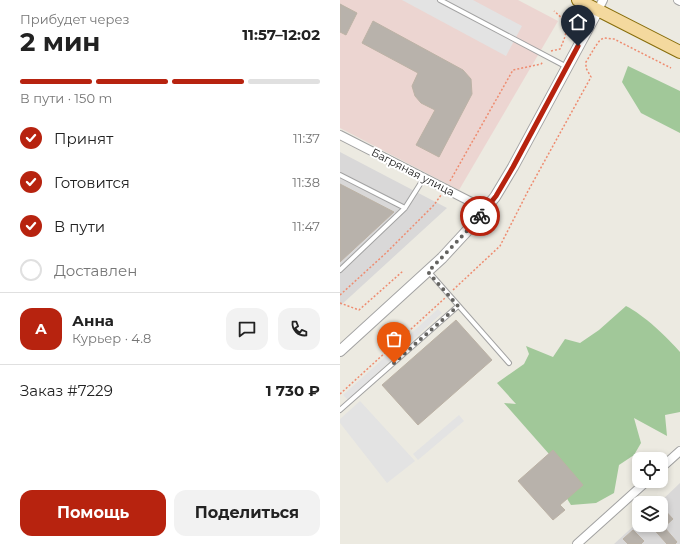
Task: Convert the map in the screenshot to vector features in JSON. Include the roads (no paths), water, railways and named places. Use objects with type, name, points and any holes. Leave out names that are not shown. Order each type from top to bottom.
[{"type":"main road","points":[[578,0],[600,5],[680,52]]},
{"type":"street","points":[[340,352],[428,272],[466,232],[496,196],[600,5]]},
{"type":"street","name":"Багряная улица","points":[[340,135],[486,209]]},
{"type":"street","points":[[668,462],[680,451]]},
{"type":"street","points":[[577,544],[639,488]]},
{"type":"lane","points":[[440,0],[567,67]]},
{"type":"lane","points":[[340,175],[405,208]]},
{"type":"lane","points":[[340,270],[405,208],[424,178]]},
{"type":"lane","points":[[428,272],[509,363]]},
{"type":"lane","points":[[340,410],[458,306]]}]
